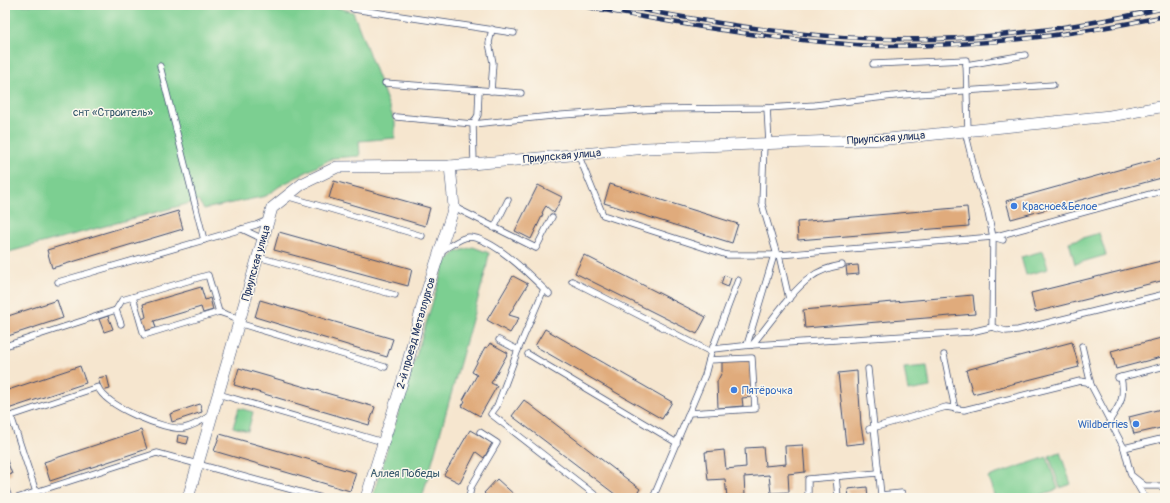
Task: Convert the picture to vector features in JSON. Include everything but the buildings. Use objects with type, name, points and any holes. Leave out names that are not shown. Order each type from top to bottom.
[{"type":"street","name":"Приупская улица","points":[[188,498],[272,208],[302,184],[337,167],[450,166],[646,148],[888,139],[1110,116],[1165,106]]},
{"type":"street","name":"2-й проезд Металлургов","points":[[366,498],[439,252],[454,208],[450,166]]},
{"type":"lane","points":[[353,9],[514,32]]},
{"type":"lane","points":[[491,91],[493,63],[489,43],[492,29]]},
{"type":"lane","points":[[966,65],[1026,55]]},
{"type":"lane","points":[[873,64],[966,60],[966,131],[977,180],[987,208],[993,237],[992,327]]},
{"type":"lane","points":[[160,66],[204,240]]},
{"type":"lane","points":[[385,83],[521,93]]},
{"type":"lane","points":[[396,117],[473,124],[562,115],[658,109],[767,108],[966,90],[1053,85]]},
{"type":"lane","points":[[474,164],[473,124],[478,115],[480,90]]},
{"type":"lane","points":[[767,108],[762,204],[789,299]]},
{"type":"lane","points":[[578,154],[603,215],[727,254],[777,255],[993,237],[1165,190]]},
{"type":"lane","points":[[286,196],[422,236]]},
{"type":"lane","points":[[494,228],[508,200]]},
{"type":"lane","points":[[454,208],[536,248],[552,217]]},
{"type":"lane","points":[[58,282],[242,229],[268,219]]},
{"type":"lane","points":[[242,229],[263,239]]},
{"type":"lane","points":[[439,252],[467,237],[477,239],[512,259],[549,294]]},
{"type":"lane","points":[[993,237],[1003,240]]},
{"type":"lane","points":[[750,345],[777,255]]},
{"type":"lane","points":[[258,257],[395,295]]},
{"type":"lane","points":[[750,345],[810,277],[826,269],[842,264]]},
{"type":"lane","points":[[5,346],[116,310],[122,300],[208,275],[219,312]]},
{"type":"lane","points":[[653,498],[690,413],[738,280]]},
{"type":"lane","points":[[572,281],[712,351],[750,345],[971,332],[992,327],[1006,331],[1018,330],[1165,294]]},
{"type":"lane","points":[[544,289],[518,350],[497,406],[491,414],[598,498]]},
{"type":"lane","points":[[133,297],[144,335],[219,312],[234,317],[238,323],[384,367]]},
{"type":"lane","points":[[116,310],[121,324]]},
{"type":"lane","points":[[499,340],[518,350]]},
{"type":"lane","points":[[1082,346],[1091,385],[1124,448],[1131,475],[1145,498]]},
{"type":"lane","points":[[528,354],[677,443]]},
{"type":"lane","points":[[944,355],[955,409]]},
{"type":"lane","points":[[690,413],[755,409],[752,358],[709,360]]},
{"type":"lane","points":[[1110,420],[1124,392],[1120,378],[1165,366]]},
{"type":"lane","points":[[868,369],[871,428],[881,495],[902,494],[902,498]]},
{"type":"lane","points":[[871,428],[946,407],[964,410],[1080,381],[1087,382],[1091,385]]},
{"type":"lane","points":[[36,492],[8,417],[98,388],[108,400],[125,411],[165,426],[183,428],[197,423],[211,415]]},
{"type":"lane","points":[[218,394],[383,442]]},
{"type":"lane","points":[[469,498],[471,487],[497,443],[480,432]]},
{"type":"lane","points":[[1124,448],[1165,438]]},
{"type":"lane","points":[[17,498],[157,453],[322,498]]},
{"type":"lane","points":[[808,498],[808,479],[878,473]]},
{"type":"lane","points":[[1131,475],[1144,486],[1165,486]]},
{"type":"lane","points":[[836,476],[838,498]]},
{"type":"lane","points":[[5,487],[9,498]]},
{"type":"green space","name":"снт «Строитель»","points":[[5,5],[319,5],[335,7],[353,12],[395,122],[395,138],[359,141],[360,156],[333,158],[280,186],[266,196],[204,209],[198,201],[5,253]]},
{"type":"green space","points":[[1099,233],[1106,255],[1075,264],[1069,242]]},
{"type":"green space","name":"Аллея Победы","points":[[473,247],[489,253],[486,270],[422,498],[372,498],[445,262],[456,252]]},
{"type":"green space","points":[[1043,251],[1048,269],[1026,275],[1021,257]]},
{"type":"green space","points":[[927,366],[930,387],[908,391],[904,368]]},
{"type":"green space","points":[[239,408],[253,412],[248,431],[233,427]]},
{"type":"green space","points":[[1060,452],[1071,484],[1060,488],[1049,456]]},
{"type":"green space","points":[[1047,457],[1058,489],[1032,498],[995,498],[988,477]]},
{"type":"railway","points":[[577,5],[730,31],[792,39],[874,46],[948,45],[1020,39],[1092,30],[1165,16]]},
{"type":"railway","points":[[616,5],[774,31],[854,38],[894,39],[963,38],[1021,33],[1108,20],[1165,8]]},
{"type":"place","name":"Красное&Белое","points":[[1014,206]]},
{"type":"place","name":"Пятёрочка","points":[[734,390]]},
{"type":"place","name":"Wildberries","points":[[1136,424]]}]
